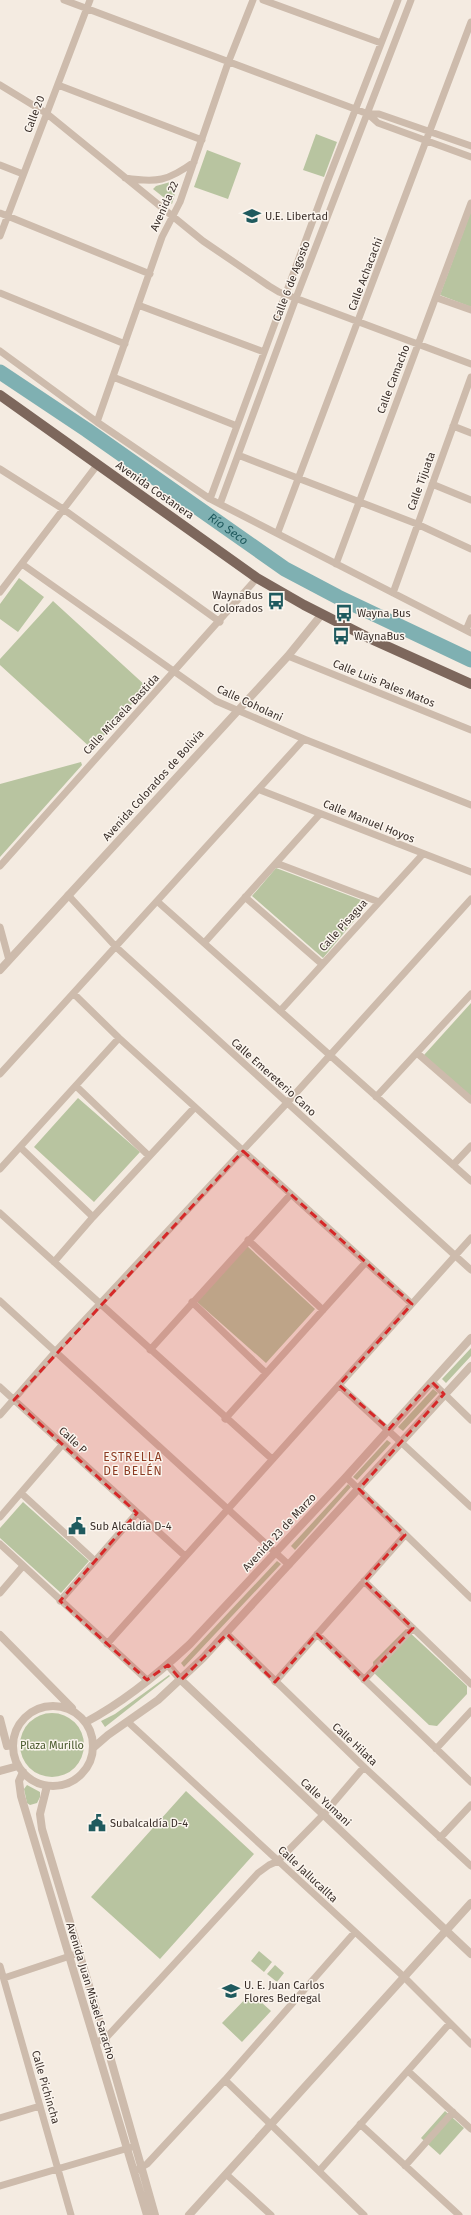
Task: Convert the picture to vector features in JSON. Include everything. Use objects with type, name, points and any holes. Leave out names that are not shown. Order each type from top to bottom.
[{"type":"main road","name":"Avenida Costanera","points":[[0,395],[258,578],[322,614],[371,639],[471,684]]},
{"type":"street","points":[[64,0],[228,63],[368,114],[378,123],[471,157]]},
{"type":"street","name":"Calle 20","points":[[0,236],[90,0]]},
{"type":"street","name":"Avenida 22","points":[[96,422],[162,237],[173,217],[202,140],[228,63],[253,0]]},
{"type":"street","points":[[263,0],[380,43]]},
{"type":"street","name":"Calle 6 de Agosto","points":[[210,499],[355,109],[398,0]]},
{"type":"street","name":"Calle 6 de Agosto","points":[[220,504],[296,298],[411,0]]},
{"type":"street","name":"Calle Achacachi","points":[[278,532],[471,22]]},
{"type":"street","points":[[0,85],[46,113],[173,217],[238,266],[286,294],[471,364]]},
{"type":"street","points":[[58,85],[202,140]]},
{"type":"street","points":[[368,114],[379,114],[471,146]]},
{"type":"street","points":[[125,178],[143,181],[158,180],[174,176],[194,162]]},
{"type":"street","points":[[0,165],[23,174]]},
{"type":"street","name":"Calle Camacho","points":[[336,564],[358,501],[437,298],[471,203]]},
{"type":"street","points":[[0,213],[150,274]]},
{"type":"street","points":[[0,293],[125,344]]},
{"type":"street","points":[[437,298],[471,310]]},
{"type":"street","points":[[138,306],[264,352]]},
{"type":"street","points":[[0,351],[96,422],[210,499],[278,532],[336,564],[468,631],[471,618]]},
{"type":"street","points":[[113,377],[237,426]]},
{"type":"street","name":"Calle Tijuata","points":[[393,592],[471,377]]},
{"type":"street","points":[[453,426],[471,433]]},
{"type":"street","points":[[238,455],[300,477],[417,524],[471,549]]},
{"type":"street","points":[[0,592],[98,464]]},
{"type":"street","points":[[0,469],[63,509],[220,622]]},
{"type":"street","points":[[432,484],[471,500]]},
{"type":"street","name":"Calle Coholani","points":[[22,564],[216,701],[236,711],[304,739],[471,805]]},
{"type":"street","name":"Calle Micaela Bastida","points":[[0,866],[93,761],[176,672],[258,578]]},
{"type":"street","name":"Avenida Colorados de Bolivia","points":[[0,970],[288,656],[322,614]]},
{"type":"street","name":"Calle Luis Pales Matos","points":[[288,656],[471,730]]},
{"type":"street","points":[[0,1074],[260,790],[304,739]]},
{"type":"street","name":"Calle Manuel Hoyos","points":[[260,790],[471,872]]},
{"type":"street","points":[[205,942],[320,814]]},
{"type":"street","name":"Calle Pisagua","points":[[280,1011],[423,854]]},
{"type":"street","points":[[276,863],[379,902]]},
{"type":"street","name":"Calle Emereterio Cano","points":[[68,896],[116,947],[286,1104],[471,1270]]},
{"type":"street","points":[[245,897],[322,964]]},
{"type":"street","points":[[0,1415],[56,1351],[243,1151],[471,899]]},
{"type":"street","points":[[158,902],[205,942],[329,1056],[471,1181]]},
{"type":"street","points":[[0,927],[9,960]]},
{"type":"street","points":[[74,994],[119,1038],[412,1304]]},
{"type":"street","points":[[376,1097],[471,994]]},
{"type":"street","points":[[0,1169],[119,1038]]},
{"type":"street","points":[[418,1053],[471,1100]]},
{"type":"street","points":[[76,1086],[149,1156]]},
{"type":"street","points":[[54,1262],[93,1216],[195,1107]]},
{"type":"street","points":[[453,1165],[471,1146]]},
{"type":"street","points":[[20,1147],[93,1216]]},
{"type":"street","points":[[150,1350],[291,1194]]},
{"type":"street","points":[[0,1213],[225,1419],[272,1459]]},
{"type":"street","points":[[107,1644],[228,1507],[471,1238]]},
{"type":"street","points":[[248,1240],[323,1310]]},
{"type":"street","points":[[225,1419],[366,1262]]},
{"type":"street","points":[[0,1301],[228,1507],[289,1565]]},
{"type":"street","points":[[192,1302],[266,1373]]},
{"type":"street","name":"Avenida 23 de Marzo","points":[[86,1722],[116,1704],[168,1665],[346,1477],[471,1338]]},
{"type":"street","points":[[93,1748],[181,1680],[227,1634],[471,1366]]},
{"type":"street","points":[[432,1382],[471,1420]]},
{"type":"street","points":[[339,1385],[402,1441],[471,1507]]},
{"type":"street","name":"Calle P","points":[[0,1387],[185,1556]]},
{"type":"street","points":[[0,1517],[62,1445]]},
{"type":"street","points":[[346,1477],[471,1598]]},
{"type":"street","points":[[21,1493],[95,1561]]},
{"type":"street","points":[[60,1601],[137,1513]]},
{"type":"street","points":[[275,1682],[405,1535]]},
{"type":"street","points":[[0,1544],[147,1680]]},
{"type":"street","points":[[0,1593],[23,1566]]},
{"type":"street","points":[[364,1581],[471,1684]]},
{"type":"street","points":[[364,1680],[413,1628]]},
{"type":"street","name":"Calle Hilata","points":[[227,1634],[364,1768],[471,1866]]},
{"type":"street","points":[[317,1634],[471,1782]]},
{"type":"street","points":[[0,1635],[86,1722],[92,1734],[93,1748],[88,1765],[80,1776],[65,1784],[47,1786],[34,1781],[20,1769],[7,1746],[0,1720]]},
{"type":"street","name":"Calle Yumani","points":[[168,1665],[181,1680],[471,1954]]},
{"type":"street","points":[[7,1746],[19,1724],[35,1710],[56,1705],[76,1712]]},
{"type":"street","points":[[436,1748],[471,1712]]},
{"type":"street","name":"Calle Jallucallta","points":[[128,1722],[404,1976],[471,2044]]},
{"type":"street","points":[[95,2042],[105,2039],[258,1874],[269,1865],[278,1861],[323,1815],[364,1768]]},
{"type":"street","points":[[0,1771],[20,1769]]},
{"type":"street","name":"Avenida Juan Misael Saracho","points":[[20,1769],[19,1781],[21,1796],[68,1956],[95,2042],[132,2147]]},
{"type":"street","name":"Avenida Juan Misael Saracho","points":[[47,1786],[40,1814],[40,1821],[105,2039],[138,2169],[147,2215]]},
{"type":"street","points":[[440,1838],[471,1805]]},
{"type":"street","points":[[188,2215],[271,2126],[404,1976],[471,1904]]},
{"type":"street","points":[[138,2169],[147,2164],[226,2080],[355,1932]]},
{"type":"street","points":[[4,1978],[79,1953]]},
{"type":"street","name":"Calle Pichincha","points":[[0,1966],[71,2215]]},
{"type":"street","points":[[320,2170],[450,2023]]},
{"type":"street","points":[[408,2071],[471,2129]]},
{"type":"street","points":[[226,2080],[271,2126],[320,2170],[364,2215]]},
{"type":"street","points":[[0,2118],[40,2106]]},
{"type":"street","points":[[405,2166],[453,2112]]},
{"type":"street","points":[[360,2124],[459,2215]]},
{"type":"street","points":[[0,2186],[132,2147]]},
{"type":"street","name":"Avenida Juan Misael Saracho","points":[[138,2169],[155,2215]]},
{"type":"street","points":[[226,2174],[270,2215]]},
{"type":"highlighted area","points":[[243,1151],[412,1304],[339,1385],[389,1429],[432,1382],[444,1394],[359,1489],[405,1535],[364,1581],[413,1628],[364,1680],[317,1634],[275,1682],[227,1634],[181,1680],[168,1665],[147,1680],[60,1601],[137,1513],[14,1400]]},
{"type":"green space","points":[[316,134],[337,142],[324,177],[303,170]]},
{"type":"green space","points":[[207,150],[241,163],[228,199],[194,187]]},
{"type":"green space","points":[[174,181],[178,183],[172,204],[153,189],[156,186]]},
{"type":"green space","points":[[471,211],[471,307],[440,295]]},
{"type":"green space","points":[[19,578],[44,597],[18,632],[0,619],[0,604]]},
{"type":"green space","points":[[53,601],[147,687],[92,749],[0,665],[0,659]]},
{"type":"green space","points":[[81,762],[82,765],[0,857],[0,784]]},
{"type":"green space","points":[[276,868],[369,903],[323,958],[252,896]]},
{"type":"green space","points":[[471,1003],[471,1098],[424,1055]]},
{"type":"green space","points":[[78,1098],[140,1152],[94,1202],[34,1147]]},
{"type":"green space","points":[[246,1245],[315,1309],[266,1363],[196,1301]]},
{"type":"green space","points":[[471,1348],[471,1356],[446,1383],[442,1379]]},
{"type":"green space","points":[[433,1389],[438,1393],[403,1431],[398,1427]]},
{"type":"green space","points":[[387,1440],[391,1443],[357,1480],[353,1477]]},
{"type":"green space","points":[[348,1484],[351,1487],[295,1550],[291,1546]]},
{"type":"green space","points":[[23,1502],[89,1561],[61,1593],[0,1538],[0,1528]]},
{"type":"green space","points":[[277,1561],[281,1564],[184,1667],[181,1663]]},
{"type":"green space","points":[[406,1629],[467,1686],[467,1694],[437,1726],[429,1725],[374,1673],[373,1662]]},
{"type":"green space","points":[[169,1675],[170,1676],[105,1727],[101,1721],[115,1714]]},
{"type":"green space","name":"Plaza Murillo","points":[[52,1713],[64,1715],[75,1722],[82,1733],[84,1745],[82,1757],[75,1768],[64,1775],[52,1777],[40,1775],[29,1768],[22,1757],[20,1745],[22,1733],[29,1722],[40,1715]]},
{"type":"green space","points":[[27,1785],[40,1792],[40,1797],[37,1803],[30,1805],[27,1803],[24,1789]]},
{"type":"green space","points":[[186,1791],[254,1854],[160,1959],[91,1897]]},
{"type":"green space","points":[[259,1951],[272,1962],[264,1972],[251,1961]]},
{"type":"green space","points":[[275,1965],[284,1973],[277,1982],[267,1974]]},
{"type":"green space","points":[[251,1993],[271,2011],[242,2042],[222,2023]]},
{"type":"green space","points":[[445,2111],[464,2128],[440,2155],[421,2138]]},
{"type":"waterway","name":"Río Seco","points":[[0,372],[87,430],[285,569],[338,597],[471,660]]},
{"type":"place","name":"U.E. Libertad","points":[[252,216]]},
{"type":"place","name":"WaynaBus Colorados","points":[[276,601]]},
{"type":"place","name":"Wayna Bus","points":[[344,613]]},
{"type":"place","name":"WaynaBus","points":[[341,636]]},
{"type":"place","name":"Sub Alcaldía D-4","points":[[77,1526]]},
{"type":"place","name":"Subalcaldía D-4","points":[[97,1823]]},
{"type":"place","name":"U. E. Juan Carlos Flores Bedregal","points":[[231,1991]]},
{"type":"district","name":"ESTRELLA DE BELÉN","points":[[133,1464]]}]
